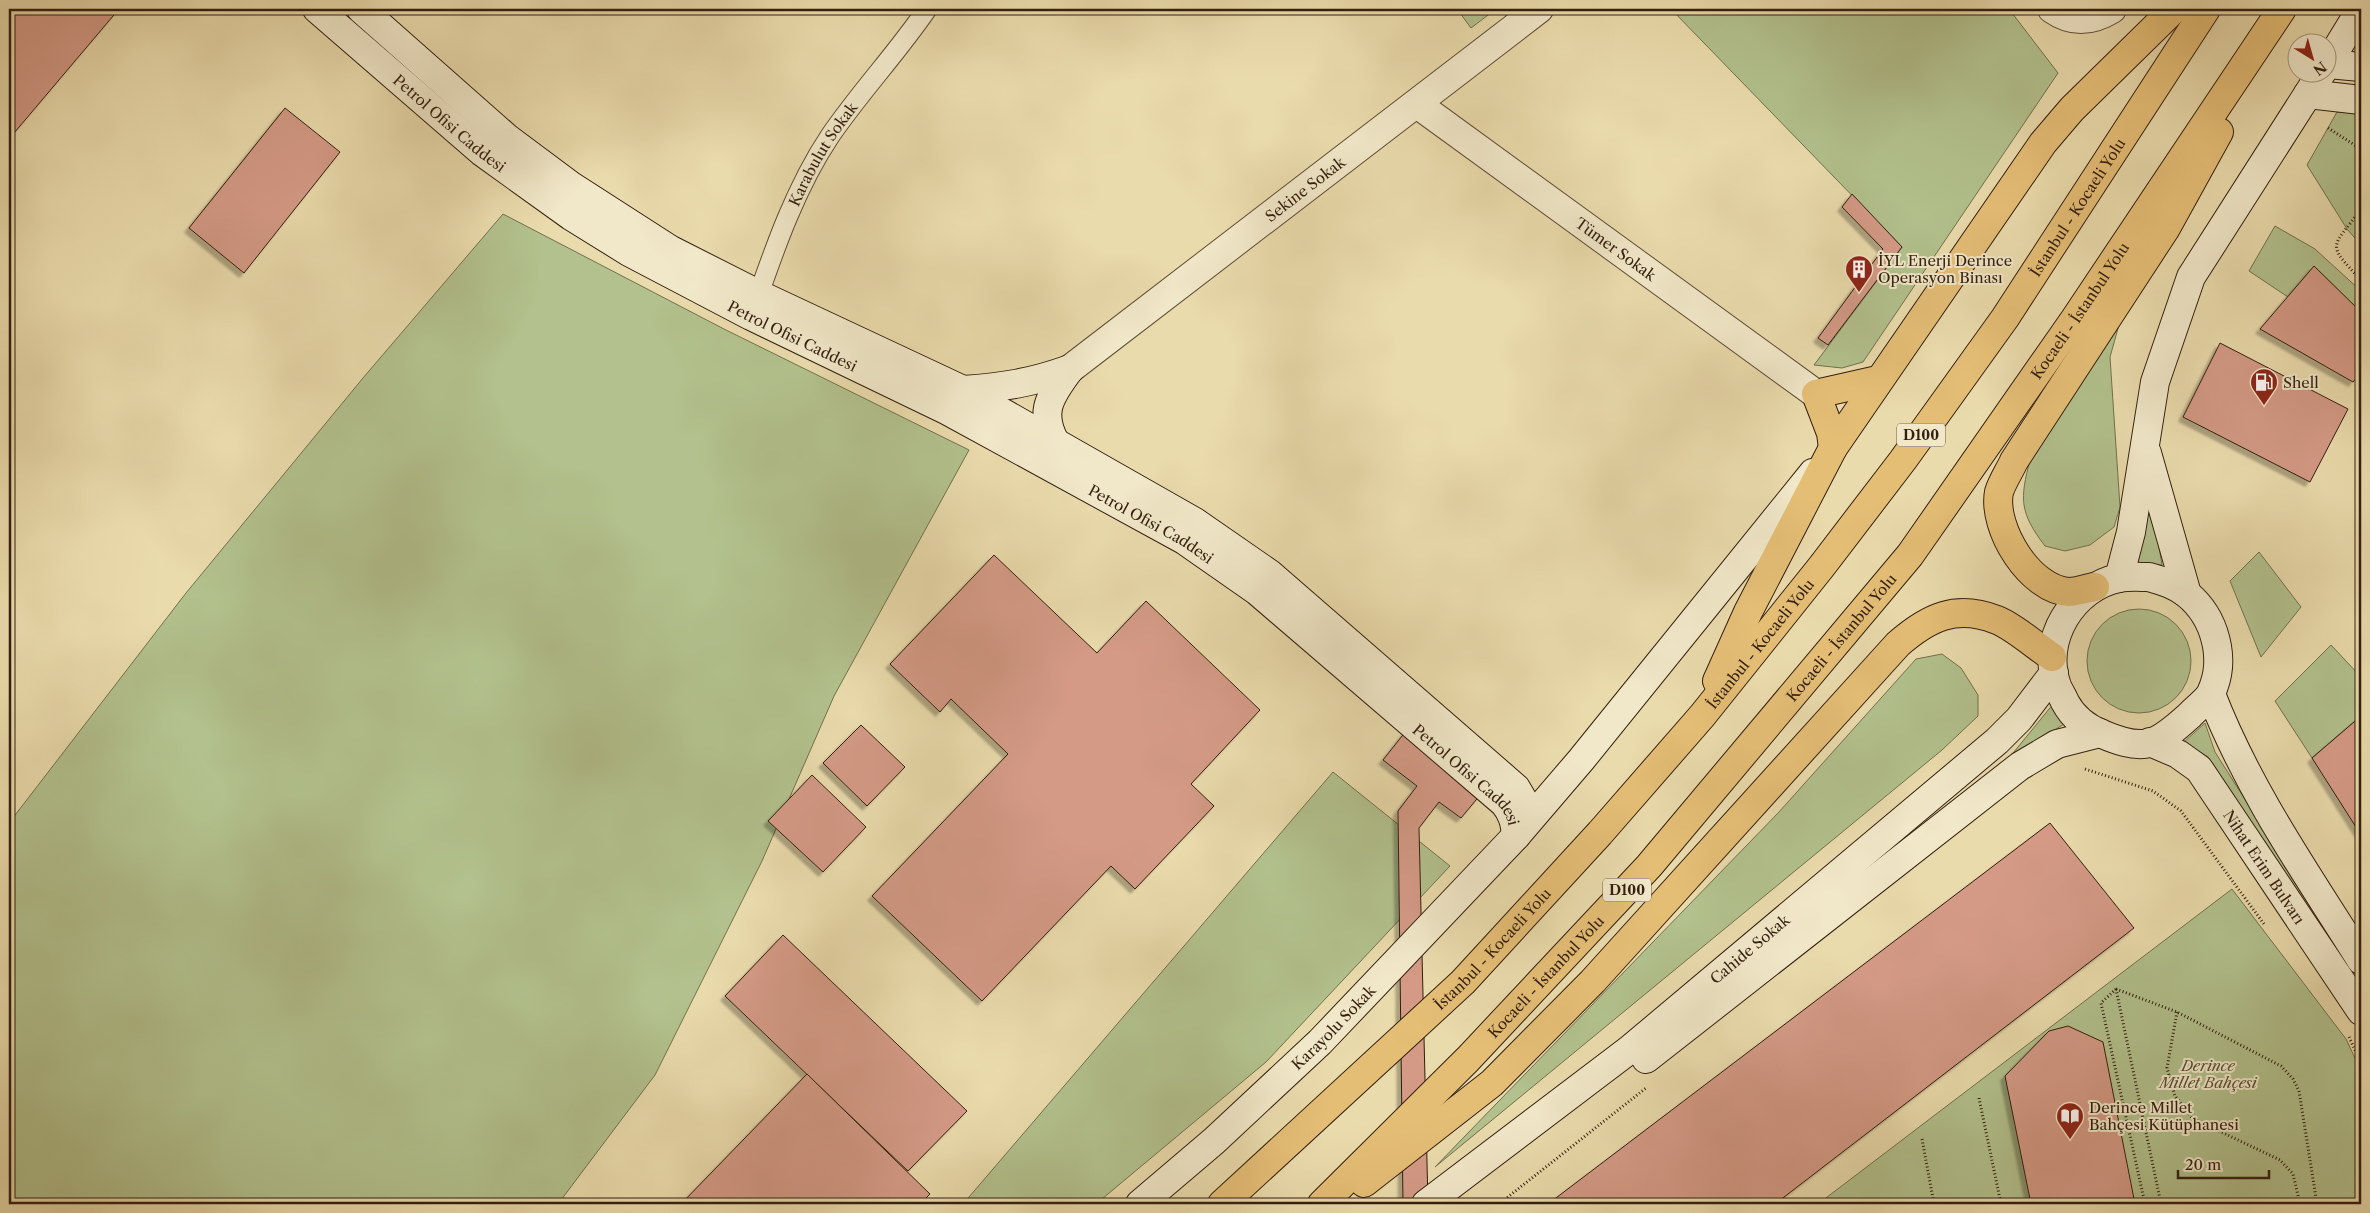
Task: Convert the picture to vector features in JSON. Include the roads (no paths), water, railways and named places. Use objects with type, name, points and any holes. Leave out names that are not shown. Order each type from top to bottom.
[{"type":"highway","points":[[1702,716],[1748,612],[1833,448],[1878,380],[2043,143],[2072,109],[2174,9]]},
{"type":"highway","name":"İstanbul - Kocaeli Yolu","points":[[1222,1204],[1463,982],[1594,840],[1702,716],[1822,566],[1909,452],[2005,318],[2206,9]]},
{"type":"highway","name":"Kocaeli - İstanbul Yolu","points":[[1322,1204],[1468,1059],[1649,866],[1910,555],[2074,320],[2282,9]]},
{"type":"highway","points":[[2107,582],[2068,592],[2050,585],[2023,564],[2013,550],[2000,517],[1999,492],[2014,461],[2166,228],[2288,9]]},
{"type":"highway","points":[[1833,448],[1831,433],[1816,394],[1878,380]]},
{"type":"highway","points":[[1338,1204],[1492,1083],[1592,981],[1898,644],[1914,630],[1933,618],[1950,614],[1973,615],[1998,620],[2053,665]]},
{"type":"main road","name":"Petrol Ofisi Caddesi","points":[[317,9],[475,146],[571,216],[629,252],[755,305],[955,400],[1099,481],[1257,591],[1504,803],[1511,811],[1516,836]]},
{"type":"main road","name":"Petrol Ofisi Caddesi","points":[[361,9],[507,138],[570,185],[755,305]]},
{"type":"main road","name":"Sekine Sokak","points":[[1070,369],[1539,9]]},
{"type":"main road","points":[[2052,9],[2066,17],[2085,20],[2112,9]]},
{"type":"main road","points":[[2338,48],[2357,20]]},
{"type":"main road","points":[[2338,64],[2361,67]]},
{"type":"main road","points":[[2107,582],[2131,532],[2155,382],[2191,278],[2315,83],[2361,100]]},
{"type":"main road","name":"Tümer Sokak","points":[[1417,104],[1816,394]]},
{"type":"main road","points":[[955,400],[1040,380],[1070,369]]},
{"type":"main road","points":[[955,400],[978,415],[1003,412],[1023,404],[1048,389],[1070,369]]},
{"type":"main road","points":[[1070,369],[1052,393],[1047,411],[1054,442],[1070,466],[1099,481]]},
{"type":"main road","points":[[1070,369],[1059,390],[1060,407],[1068,427],[1080,444],[1099,481]]},
{"type":"main road","points":[[1003,412],[1054,442]]},
{"type":"main road","points":[[2145,446],[2187,594]]},
{"type":"main road","name":"Karayolu Sokak","points":[[1140,1204],[1214,1141],[1320,1042],[1516,836],[1581,760],[1833,448]]},
{"type":"main road","name":"Petrol Ofisi Caddesi","points":[[1099,481],[1195,522],[1270,574],[1516,788],[1526,804],[1524,824],[1516,836]]},
{"type":"main road","points":[[2149,577],[2170,583],[2187,594],[2206,614],[2217,640],[2218,668],[2211,694],[2184,720],[2150,742],[2136,744],[2116,740],[2080,721],[2067,706],[2056,685],[2053,665],[2058,629],[2073,605],[2107,582],[2149,577]]},
{"type":"main road","name":"Cahide Sokak","points":[[1426,1204],[1629,1050],[1997,741],[2019,719],[2053,665]]},
{"type":"main road","name":"Nihat Erim Bulvarı","points":[[2211,694],[2225,733],[2252,786],[2361,960]]},
{"type":"main road","name":"Cahide Sokak","points":[[1453,1204],[1640,1064],[2020,766],[2057,744],[2100,733]]},
{"type":"main road","name":"Nihat Erim Bulvarı","points":[[2150,742],[2178,754],[2199,769],[2361,1010]]},
{"type":"main road","points":[[1516,788],[1529,789],[1544,784],[1581,760]]},
{"type":"lane","name":"Karabulut Sokak","points":[[755,305],[785,224],[812,166],[831,136],[926,9]]},
{"type":"place","name":"İYL Enerji Derince Operasyon Binası","points":[[1859,293]]},
{"type":"place","name":"Shell","points":[[2264,406]]},
{"type":"place","name":"Derince Millet Bahçesi Kütüphanesi","points":[[2070,1140]]},
{"type":"park label","name":"Derince Millet Bahçesi","points":[[2208,1074]]}]
